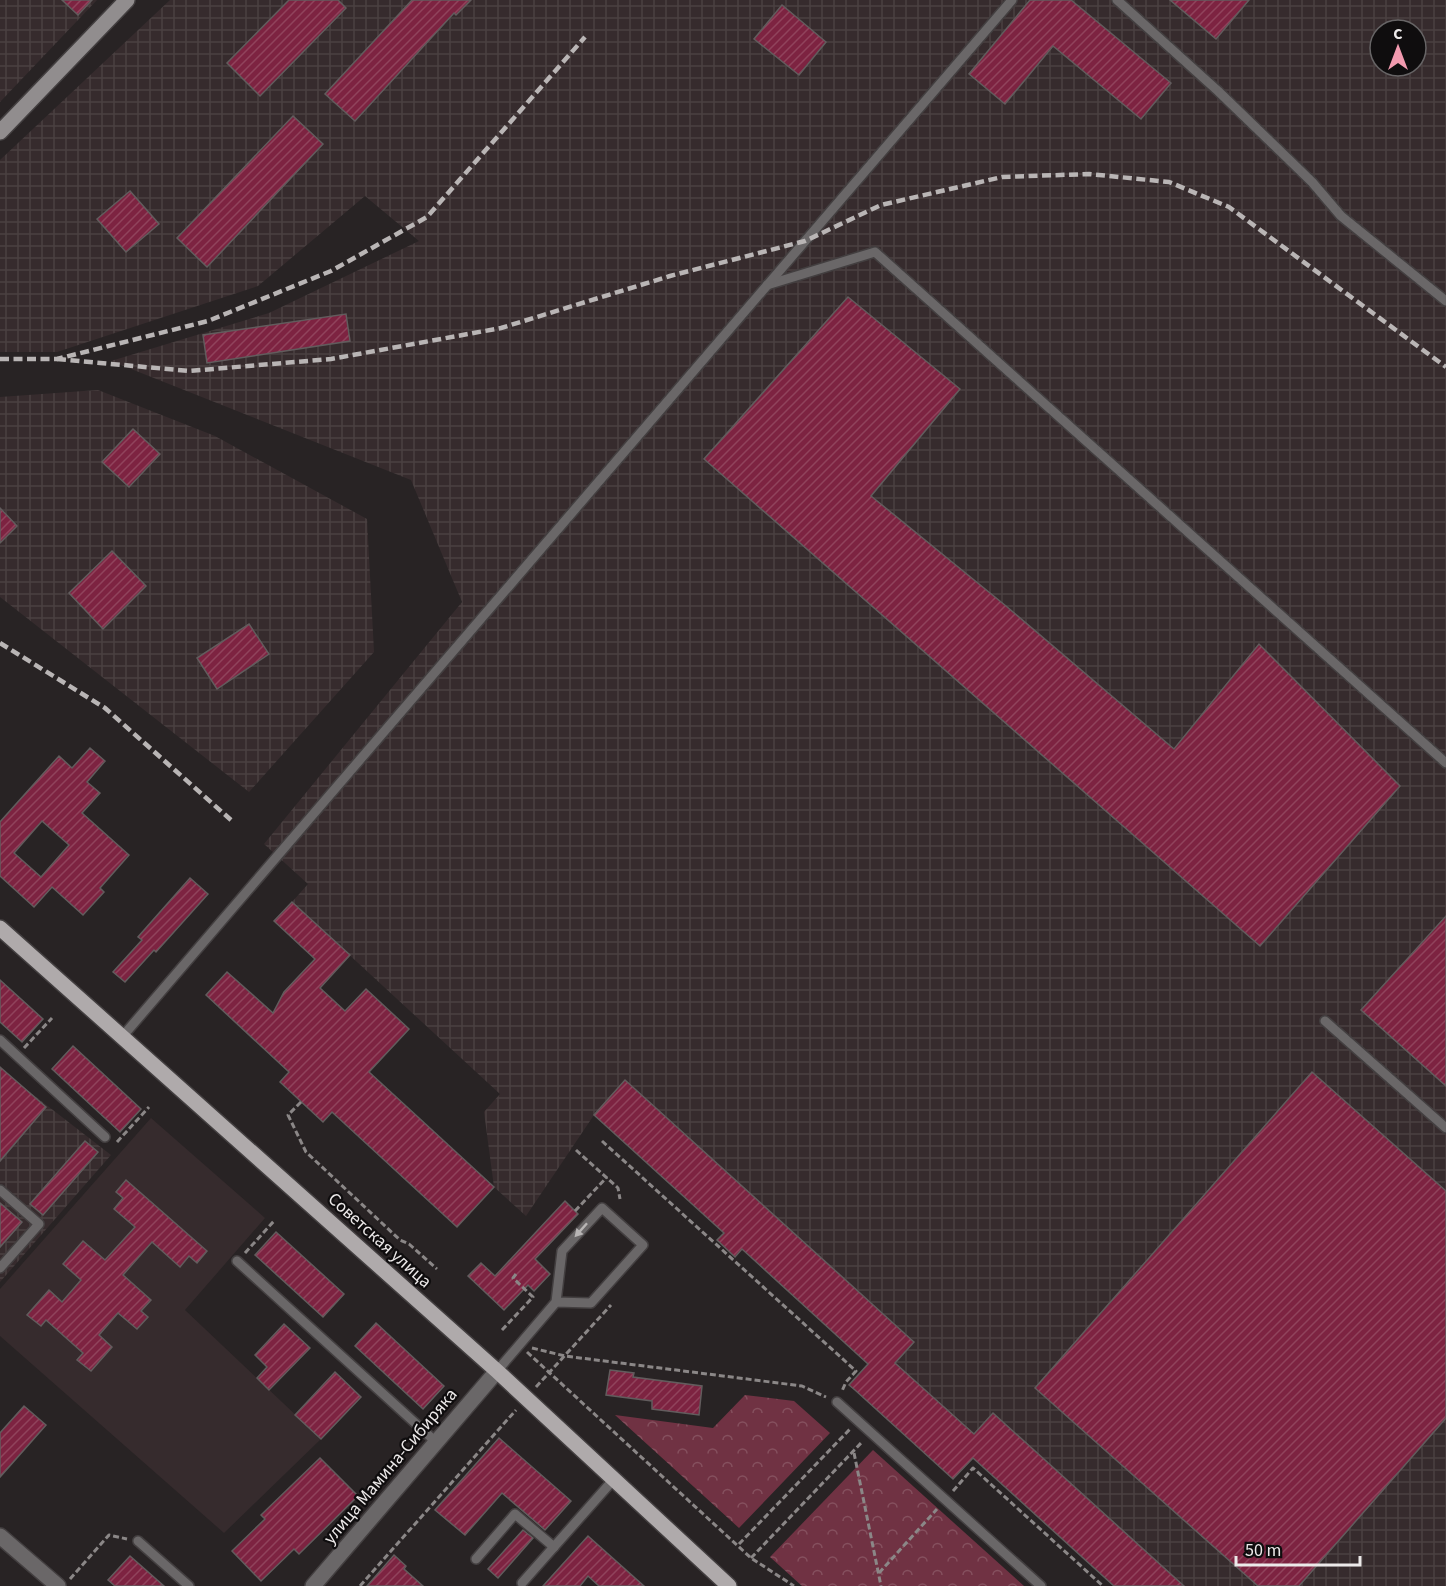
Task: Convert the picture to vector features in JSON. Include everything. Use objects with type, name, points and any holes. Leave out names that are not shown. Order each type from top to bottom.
[{"type":"main road","name":"Советская улица","points":[[0,928],[497,1371],[729,1586]]},
{"type":"street","points":[[0,132],[127,0]]},
{"type":"street","name":"улица Мамина-Сибиряка","points":[[313,1586],[497,1371]]},
{"type":"street","points":[[0,1536],[58,1586]]},
{"type":"lane","points":[[122,1037],[1012,0]]},
{"type":"lane","points":[[1117,0],[1218,91],[1312,183],[1341,216],[1446,301]]},
{"type":"lane","points":[[767,285],[875,252],[1446,763]]},
{"type":"lane","points":[[1325,1021],[1446,1128]]},
{"type":"lane","points":[[0,1040],[105,1137]]},
{"type":"lane","points":[[0,1190],[39,1224],[0,1268]]},
{"type":"lane","points":[[497,1371],[556,1302],[562,1251],[602,1208],[643,1245],[591,1303],[556,1302]]},
{"type":"lane","points":[[237,1261],[436,1442]]},
{"type":"lane","points":[[837,1402],[1041,1586]]},
{"type":"lane","points":[[522,1583],[614,1479]]},
{"type":"lane","points":[[476,1559],[515,1514],[554,1547]]},
{"type":"lane","points":[[138,1541],[189,1586]]},
{"type":"path","points":[[17,1056],[52,1018]]},
{"type":"path","points":[[301,1102],[288,1115],[306,1152],[400,1240],[409,1244],[437,1269]]},
{"type":"path","points":[[105,1137],[114,1145],[149,1107]]},
{"type":"path","points":[[519,1345],[565,1356],[802,1386],[837,1402],[846,1382],[856,1371],[602,1141]]},
{"type":"path","points":[[576,1150],[618,1188],[620,1199]]},
{"type":"path","points":[[575,1211],[607,1178]]},
{"type":"path","points":[[237,1261],[274,1221]]},
{"type":"path","points":[[502,1330],[533,1297],[513,1278],[516,1274]]},
{"type":"path","points":[[360,1586],[611,1305]]},
{"type":"path","points":[[519,1345],[751,1558],[794,1586]]},
{"type":"path","points":[[738,1545],[858,1420]]},
{"type":"path","points":[[751,1558],[871,1433]]},
{"type":"path","points":[[854,1452],[881,1586]]},
{"type":"path","points":[[879,1573],[973,1468],[1103,1586]]},
{"type":"path","points":[[63,1586],[109,1535],[138,1541]]},
{"type":"shaded area","points":[[0,0],[97,0],[0,102]]},
{"type":"shaded area","points":[[170,0],[1446,0],[1446,1586],[1184,1586],[993,1413],[961,1448],[882,1376],[914,1341],[626,1081],[594,1115],[526,1216],[494,1187],[484,1112],[500,1094],[292,902],[308,884],[264,844],[462,602],[411,480],[111,361],[269,313],[419,241],[365,196],[258,286],[57,352],[0,352],[0,160]]},
{"type":"shaded area","points":[[98,390],[215,436],[367,519],[374,652],[249,792],[0,597],[0,397]]},
{"type":"shaded area","points":[[0,1069],[111,1155],[0,1282]]},
{"type":"shaded area","points":[[151,1118],[265,1218],[185,1310],[321,1439],[224,1533],[0,1336],[0,1289]]},
{"type":"green space","points":[[745,1395],[794,1401],[830,1433],[739,1528],[615,1415],[713,1428]]},
{"type":"green space","points":[[873,1450],[1024,1586],[802,1586],[770,1557]]},
{"type":"building","points":[[62,0],[92,0],[78,15]]},
{"type":"building","points":[[289,0],[338,0],[346,8],[260,96],[227,63]]},
{"type":"building","points":[[412,0],[471,0],[456,15],[454,13],[355,121],[325,94]]},
{"type":"building","points":[[1030,0],[1071,0],[1171,83],[1141,119],[1053,46],[1005,104],[969,74]]},
{"type":"building","points":[[1170,0],[1249,0],[1216,39]]},
{"type":"building","points":[[782,5],[826,42],[799,75],[754,39]]},
{"type":"building","points":[[293,116],[323,144],[207,267],[177,238]]},
{"type":"building","points":[[130,191],[159,224],[126,252],[97,219]]},
{"type":"building","points":[[848,297],[960,389],[871,496],[1006,606],[1174,749],[1259,644],[1400,786],[1260,946],[704,459]]},
{"type":"building","points":[[346,314],[350,341],[207,363],[203,335]]},
{"type":"building","points":[[133,429],[160,454],[129,487],[102,462]]},
{"type":"building","points":[[0,508],[17,526],[0,543]]},
{"type":"building","points":[[112,551],[146,586],[103,629],[69,593]]},
{"type":"building","points":[[249,624],[269,654],[217,689],[197,658]]},
{"type":"building","points":[[90,748],[105,761],[87,782],[100,793],[82,813],[129,855],[100,888],[104,892],[83,915],[52,887],[34,907],[0,876],[0,822],[59,756],[72,768]],"holes":[[[42,821],[69,845],[41,877],[14,853]]]},
{"type":"building","points":[[190,878],[208,894],[156,952],[154,950],[125,982],[113,972],[142,940],[138,937]]},
{"type":"building","points":[[292,902],[350,955],[320,988],[345,1011],[366,989],[409,1029],[369,1072],[494,1187],[457,1227],[332,1112],[323,1122],[280,1082],[289,1072],[206,995],[227,972],[273,1013],[284,992],[315,959],[274,921]]},
{"type":"building","points":[[1446,916],[1446,1086],[1361,1010]]},
{"type":"building","points":[[0,980],[43,1019],[22,1042],[0,1022]]},
{"type":"building","points":[[73,1046],[141,1109],[120,1132],[52,1069]]},
{"type":"building","points":[[0,1067],[46,1107],[0,1161]]},
{"type":"building","points":[[1312,1072],[1446,1191],[1446,1418],[1299,1586],[1258,1586],[1035,1388]]},
{"type":"building","points":[[625,1080],[914,1342],[895,1363],[974,1434],[993,1413],[1184,1586],[1114,1586],[973,1458],[953,1479],[849,1385],[868,1364],[742,1249],[735,1257],[717,1240],[724,1233],[594,1115]]},
{"type":"building","points":[[85,1141],[98,1152],[43,1215],[30,1204]]},
{"type":"building","points":[[126,1180],[207,1251],[197,1263],[189,1256],[180,1267],[152,1242],[123,1275],[151,1300],[141,1311],[148,1317],[137,1329],[118,1313],[99,1335],[112,1347],[91,1371],[77,1360],[83,1353],[46,1320],[41,1326],[27,1315],[49,1290],[62,1302],[81,1280],[63,1264],[83,1241],[105,1260],[135,1227],[114,1209],[123,1198],[116,1192]]},
{"type":"building","points":[[565,1201],[578,1214],[535,1259],[550,1274],[534,1291],[528,1285],[504,1310],[468,1276],[481,1263],[495,1276]]},
{"type":"building","points":[[0,1203],[22,1222],[0,1247]]},
{"type":"building","points":[[276,1232],[344,1294],[323,1317],[255,1255]]},
{"type":"building","points":[[376,1323],[444,1386],[423,1409],[355,1346]]},
{"type":"building","points":[[284,1324],[310,1348],[269,1390],[257,1378],[267,1367],[255,1355]]},
{"type":"building","points":[[610,1370],[634,1373],[633,1377],[702,1386],[699,1415],[652,1409],[652,1401],[606,1395]]},
{"type":"building","points":[[335,1372],[361,1397],[321,1439],[295,1415]]},
{"type":"building","points":[[24,1406],[46,1425],[0,1477],[0,1433]]},
{"type":"building","points":[[499,1438],[571,1501],[545,1530],[502,1493],[465,1535],[435,1510]]},
{"type":"building","points":[[320,1458],[358,1496],[299,1554],[294,1549],[261,1581],[232,1551],[265,1519],[261,1515]]},
{"type":"building","points":[[523,1530],[533,1538],[498,1578],[488,1569]]},
{"type":"building","points":[[588,1536],[644,1586],[599,1586],[588,1576],[580,1586],[543,1586]]},
{"type":"building","points":[[394,1555],[406,1566],[404,1569],[423,1586],[367,1586]]},
{"type":"building","points":[[130,1556],[164,1586],[115,1586],[108,1580]]},
{"type":"railway","points":[[0,359],[57,359],[208,321],[331,271],[427,217],[585,37]]},
{"type":"railway","points":[[57,359],[189,371],[331,359],[501,328],[670,276],[805,241],[881,205],[1002,177],[1089,174],[1169,182],[1229,207],[1446,367]]},
{"type":"railway","points":[[0,643],[105,708],[231,820]]}]
